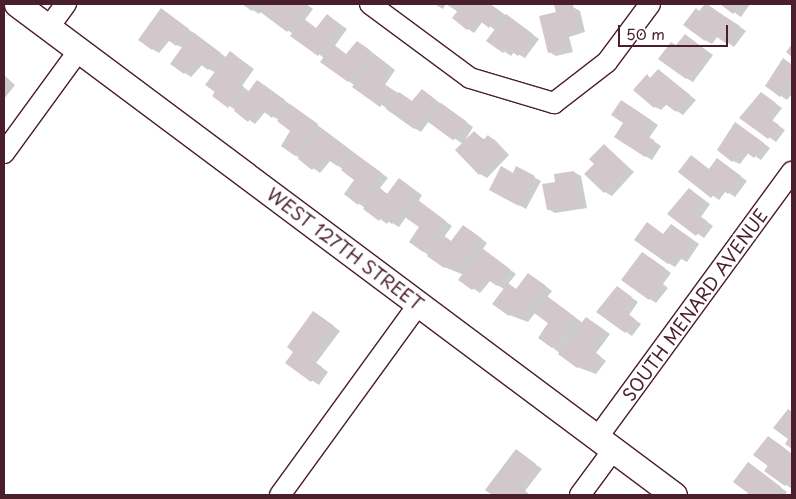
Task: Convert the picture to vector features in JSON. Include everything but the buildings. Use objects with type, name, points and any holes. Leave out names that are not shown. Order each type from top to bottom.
[{"type":"main road","name":"WEST 127TH STREET","points":[[17,4],[674,495]]},
{"type":"street","points":[[49,28],[66,4]]},
{"type":"street","points":[[370,4],[470,78],[497,89],[554,103],[607,62],[650,4]]},
{"type":"street","points":[[4,153],[79,50]]},
{"type":"street","name":"SOUTH MENARD AVENUE","points":[[580,495],[605,444],[792,172]]},
{"type":"street","points":[[280,495],[419,304]]}]
